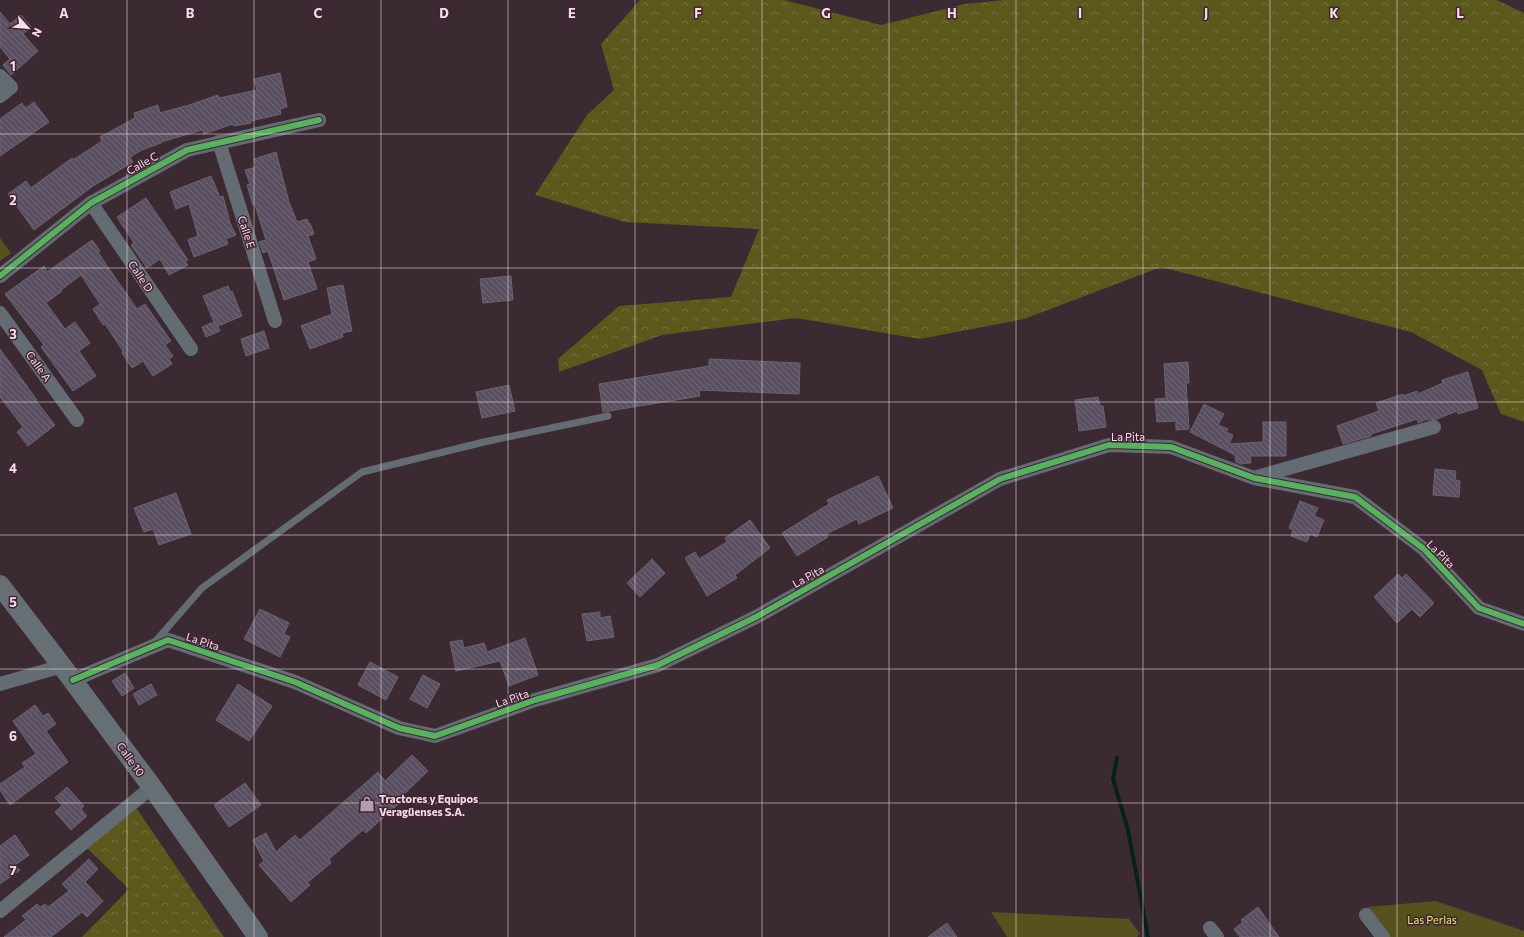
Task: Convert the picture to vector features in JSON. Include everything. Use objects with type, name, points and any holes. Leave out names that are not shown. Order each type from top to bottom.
[{"type":"main road","name":"Calle 10","points":[[0,585],[68,673],[152,787],[258,937]]},
{"type":"street","points":[[0,76],[11,87],[0,96]]},
{"type":"street","name":"Calle C","points":[[0,276],[91,203],[187,150],[319,120]]},
{"type":"street","name":"Calle E","points":[[219,142],[275,321]]},
{"type":"street","name":"Calle D","points":[[91,203],[192,349]]},
{"type":"street","name":"Calle A","points":[[0,313],[77,420]]},
{"type":"street","points":[[1254,478],[1434,427]]},
{"type":"street","name":"La Pita","points":[[0,684],[68,673],[168,640],[295,682],[399,728],[435,736],[535,700],[658,665],[756,617],[1000,479],[1109,445],[1171,447],[1254,478],[1354,497],[1424,549],[1478,608],[1524,624]]},
{"type":"street","points":[[0,911],[152,787]]},
{"type":"street","points":[[1366,915],[1383,937]]},
{"type":"lane","points":[[150,647],[202,588],[362,472],[484,442],[608,416]]},
{"type":"green space","points":[[640,0],[784,0],[881,25],[965,4],[1004,0],[1497,0],[1524,13],[1524,422],[1501,414],[1482,370],[1411,332],[1161,267],[1024,319],[920,339],[796,318],[662,335],[559,372],[558,359],[619,306],[731,297],[759,229],[625,222],[535,195],[587,115],[614,90],[601,44]]},
{"type":"green space","points":[[0,238],[11,253],[0,261]]},
{"type":"green space","points":[[137,809],[224,937],[82,937],[129,889],[86,847]]},
{"type":"green space","name":"Las Perlas","points":[[1436,901],[1524,931],[1524,937],[1390,937],[1367,907]]},
{"type":"green space","points":[[991,912],[1129,919],[1140,934],[1137,937],[1007,937]]},
{"type":"building","points":[[0,12],[10,24],[21,15],[31,27],[23,34],[38,51],[11,75],[3,65],[10,59],[0,47]]},
{"type":"building","points":[[280,73],[287,107],[280,109],[281,114],[251,121],[251,123],[234,126],[233,124],[204,134],[202,130],[161,142],[142,150],[130,157],[133,162],[93,186],[34,230],[8,194],[26,181],[31,188],[72,158],[73,160],[102,141],[100,137],[135,118],[134,113],[158,105],[160,113],[218,95],[219,98],[257,90],[254,79]]},
{"type":"building","points":[[34,102],[49,122],[0,156],[0,119],[22,103],[26,108]]},
{"type":"building","points":[[276,152],[289,202],[297,222],[307,219],[309,224],[310,223],[314,234],[308,236],[316,259],[308,262],[317,289],[284,300],[268,251],[263,253],[259,242],[266,240],[247,185],[250,184],[245,170],[256,167],[254,159]]},
{"type":"building","points":[[211,176],[220,197],[223,196],[230,223],[236,235],[226,239],[228,244],[194,257],[188,240],[198,236],[189,204],[176,209],[170,192]]},
{"type":"building","points":[[146,198],[188,260],[185,261],[188,265],[169,275],[160,259],[147,268],[131,245],[134,243],[117,217]]},
{"type":"building","points":[[92,240],[100,251],[98,252],[103,260],[137,309],[145,304],[171,341],[165,345],[173,356],[169,359],[172,364],[153,376],[143,361],[132,368],[122,353],[123,351],[93,309],[100,304],[81,275],[46,303],[65,329],[75,322],[90,343],[79,351],[96,376],[73,391],[41,347],[44,345],[5,294],[44,266],[47,272]]},
{"type":"building","points":[[511,276],[513,300],[483,303],[480,279]]},
{"type":"building","points":[[343,285],[352,331],[342,333],[343,337],[310,349],[301,326],[332,314],[327,288]]},
{"type":"building","points":[[228,286],[230,292],[232,291],[242,316],[218,326],[220,331],[206,337],[202,327],[214,322],[203,296]]},
{"type":"building","points":[[264,331],[269,348],[246,356],[241,339]]},
{"type":"building","points":[[0,349],[37,400],[36,401],[55,425],[28,446],[17,432],[23,427],[0,397]]},
{"type":"building","points":[[709,359],[800,363],[799,394],[699,390],[700,396],[603,412],[599,384],[709,366]]},
{"type":"building","points":[[1188,362],[1189,383],[1186,383],[1189,429],[1176,430],[1176,421],[1157,422],[1155,399],[1166,398],[1164,364]]},
{"type":"building","points":[[1468,372],[1478,408],[1458,414],[1457,411],[1437,419],[1427,419],[1418,423],[1417,419],[1371,434],[1371,436],[1343,444],[1337,426],[1379,411],[1376,403],[1417,391],[1418,394],[1443,383],[1442,380]]},
{"type":"building","points":[[509,385],[515,411],[482,418],[476,392]]},
{"type":"building","points":[[1098,397],[1100,406],[1103,406],[1106,427],[1079,431],[1075,400]]},
{"type":"building","points":[[1204,404],[1224,414],[1218,425],[1228,429],[1226,432],[1233,435],[1229,444],[1263,442],[1263,422],[1286,422],[1286,456],[1250,456],[1251,463],[1241,464],[1236,462],[1235,455],[1190,432]]},
{"type":"building","points":[[1435,469],[1456,471],[1455,480],[1460,481],[1459,497],[1433,495]]},
{"type":"building","points":[[878,476],[893,508],[859,524],[857,519],[826,534],[828,537],[797,556],[782,533],[829,504],[827,500]]},
{"type":"building","points":[[176,493],[191,534],[159,545],[153,529],[144,532],[134,508]]},
{"type":"building","points":[[1300,501],[1318,508],[1314,516],[1324,520],[1317,537],[1310,534],[1307,542],[1291,536],[1293,530],[1289,528]]},
{"type":"building","points":[[750,520],[770,548],[735,575],[737,578],[707,596],[685,558],[695,552],[699,559],[727,542],[725,538]]},
{"type":"building","points":[[652,559],[665,573],[640,597],[627,583]]},
{"type":"building","points":[[1398,574],[1402,578],[1406,574],[1434,603],[1420,617],[1412,609],[1397,623],[1374,597]]},
{"type":"building","points":[[260,609],[289,623],[284,634],[290,637],[280,657],[244,639]]},
{"type":"building","points":[[600,612],[600,618],[610,616],[614,637],[587,641],[582,614]]},
{"type":"building","points":[[525,638],[538,675],[509,686],[500,661],[456,671],[450,642],[462,640],[464,648],[484,643],[487,652]]},
{"type":"building","points":[[370,662],[398,677],[386,700],[358,685]]},
{"type":"building","points":[[125,673],[134,688],[122,696],[112,681]]},
{"type":"building","points":[[423,675],[440,684],[427,708],[410,699]]},
{"type":"building","points":[[151,684],[157,695],[139,705],[133,694]]},
{"type":"building","points":[[238,684],[272,706],[249,741],[216,720]]},
{"type":"building","points":[[35,705],[43,716],[48,713],[56,724],[46,731],[68,762],[10,805],[0,790],[0,784],[25,767],[22,763],[36,754],[13,721]]},
{"type":"building","points":[[412,755],[428,771],[401,797],[403,800],[366,833],[363,830],[329,859],[331,863],[307,883],[310,885],[291,902],[259,865],[264,861],[253,840],[266,833],[276,852],[295,835],[300,840],[378,772],[385,781]]},
{"type":"building","points":[[245,783],[261,805],[229,827],[214,805]]},
{"type":"building","points":[[67,787],[84,806],[81,809],[87,816],[71,830],[55,812],[62,805],[55,798]]},
{"type":"building","points":[[15,835],[29,855],[15,865],[20,870],[0,884],[0,846]]},
{"type":"building","points":[[89,859],[98,869],[85,882],[103,901],[87,917],[82,912],[51,937],[4,937],[26,920],[22,916],[37,904],[40,907],[45,904],[48,907],[69,891],[62,884]]},
{"type":"building","points":[[1258,907],[1279,937],[1240,937],[1234,929],[1243,922],[1241,920]]},
{"type":"building","points":[[947,923],[957,937],[928,937]]},
{"type":"waterway","points":[[1117,758],[1113,779],[1128,830],[1148,937]]},
{"type":"cycle path","points":[[0,276],[91,203],[187,150],[319,120]]},
{"type":"cycle path","points":[[73,680],[168,640],[295,682],[399,728],[435,736],[535,700],[658,665],[756,617],[1000,479],[1109,445],[1171,447],[1254,478],[1355,497],[1424,549],[1479,608],[1524,624]]},
{"type":"place","name":"Tractores y Equipos Veragüenses S.A.","points":[[367,804]]}]
